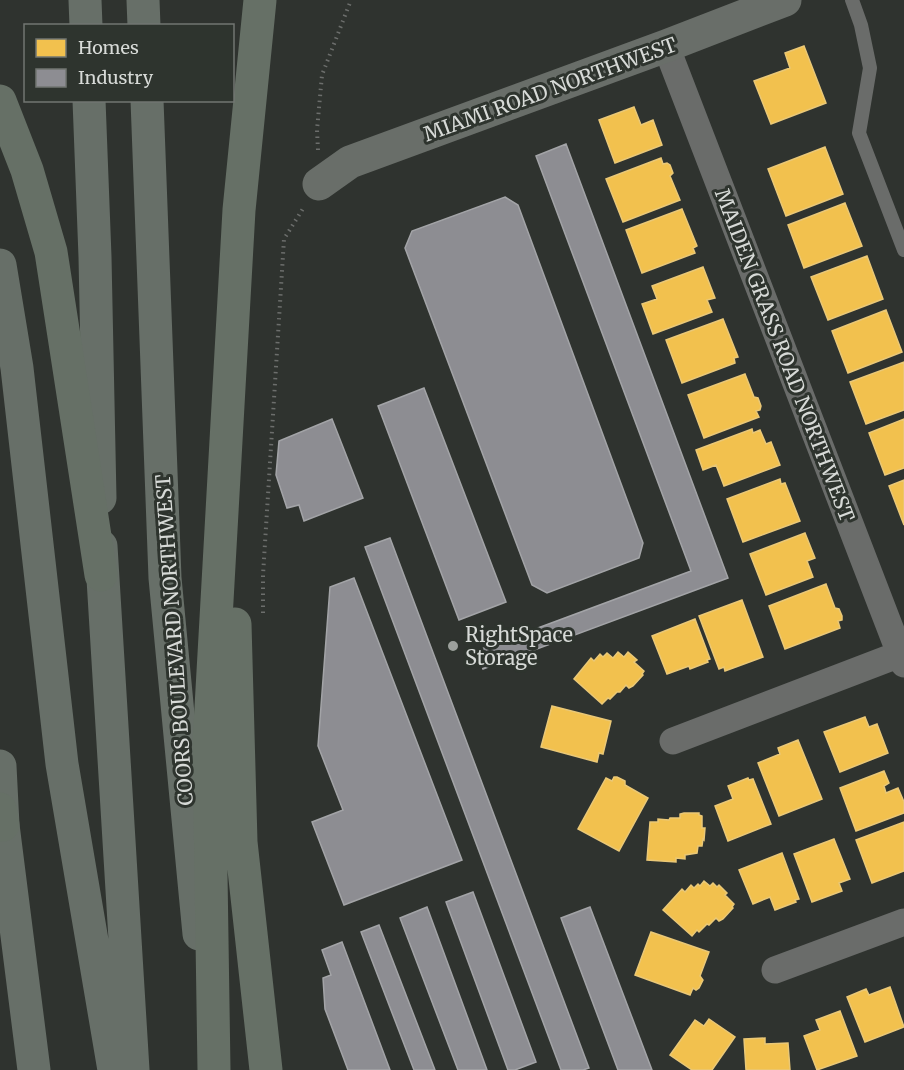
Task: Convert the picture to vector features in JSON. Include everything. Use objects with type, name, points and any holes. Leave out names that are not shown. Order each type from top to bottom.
[{"type":"highway","points":[[213,1070],[210,743],[239,210],[260,0]]},
{"type":"highway","points":[[0,101],[27,170],[51,252],[101,575]]},
{"type":"highway","points":[[218,565],[235,618],[241,842],[266,1070]]},
{"type":"main road","points":[[86,0],[86,24]]},
{"type":"main road","points":[[143,0],[144,24]]},
{"type":"main road","points":[[89,102],[95,257],[101,575],[133,1070]]},
{"type":"main road","name":"COORS BOULEVARD NORTHWEST","points":[[147,102],[165,578],[213,1070]]},
{"type":"main road","points":[[0,265],[17,368],[62,764],[114,1070]]},
{"type":"main road","points":[[0,766],[1,817],[34,1070]]},
{"type":"street","name":"MIAMI ROAD NORTHWEST","points":[[319,184],[350,162],[785,0]]},
{"type":"street","name":"MAIDEN GRASS ROAD NORTHWEST","points":[[666,46],[902,659]]},
{"type":"street","points":[[673,741],[902,659]]},
{"type":"street","points":[[775,970],[904,922]]},
{"type":"lane","points":[[852,0],[861,25],[870,68],[859,133],[904,250]]},
{"type":"path","points":[[263,621],[263,575],[284,239],[319,184],[317,130],[322,75],[351,0]]},
{"type":"building: Homes","points":[[804,46],[826,103],[771,124],[754,81],[790,68],[785,53]]},
{"type":"building: Homes","points":[[634,107],[641,125],[653,120],[662,145],[615,163],[599,120]]},
{"type":"building: Homes","points":[[825,147],[843,194],[786,216],[768,169]]},
{"type":"building: Homes","points":[[661,158],[663,164],[670,165],[673,173],[670,176],[680,200],[623,222],[606,179]]},
{"type":"building: Homes","points":[[845,203],[862,246],[804,268],[788,225]]},
{"type":"building: Homes","points":[[682,209],[697,246],[693,248],[695,253],[642,273],[626,230]]},
{"type":"building: Homes","points":[[867,256],[883,299],[828,320],[811,277]]},
{"type":"building: Homes","points":[[703,267],[715,298],[707,300],[712,312],[653,334],[642,304],[657,299],[652,286]]},
{"type":"building: Homes","points":[[886,310],[902,352],[848,373],[832,331]]},
{"type":"building: Homes","points":[[723,319],[738,357],[734,358],[735,363],[682,383],[666,340]]},
{"type":"building: Homes","points":[[904,362],[904,410],[866,424],[850,382]]},
{"type":"building: Homes","points":[[745,374],[754,397],[758,398],[761,406],[760,410],[756,411],[759,417],[704,438],[688,395]]},
{"type":"building: Homes","points":[[904,419],[904,468],[885,475],[869,433]]},
{"type":"building: Homes","points":[[752,429],[753,433],[760,430],[766,444],[771,442],[780,465],[724,486],[716,465],[703,470],[696,450]]},
{"type":"building: Homes","points":[[780,479],[781,484],[785,483],[800,521],[743,542],[727,499]]},
{"type":"building: Homes","points":[[904,480],[904,525],[889,486]]},
{"type":"building: Homes","points":[[805,533],[815,558],[807,561],[813,577],[766,595],[750,554]]},
{"type":"building: Homes","points":[[826,584],[835,608],[839,609],[842,616],[842,620],[838,621],[840,628],[785,649],[769,606]]},
{"type":"building: Homes","points":[[742,600],[763,657],[725,671],[724,667],[719,669],[699,616]]},
{"type":"building: Homes","points":[[695,619],[710,659],[690,669],[689,666],[667,674],[652,636]]},
{"type":"building: Homes","points":[[618,652],[624,657],[628,652],[637,660],[634,662],[644,671],[643,675],[633,686],[629,688],[626,685],[602,704],[574,679],[591,658],[594,661],[600,654],[603,657],[607,653],[613,658]]},
{"type":"building: Homes","points":[[552,706],[611,721],[603,754],[599,753],[597,762],[541,747]]},
{"type":"building: Homes","points":[[865,717],[869,727],[877,724],[888,753],[840,772],[824,732]]},
{"type":"building: Homes","points":[[798,740],[822,799],[779,816],[758,763],[780,754],[778,748]]},
{"type":"building: Homes","points":[[884,771],[889,783],[884,786],[886,793],[898,788],[904,802],[904,813],[856,831],[840,788]]},
{"type":"building: Homes","points":[[614,777],[625,781],[625,785],[648,798],[619,851],[578,829],[606,778],[612,781]]},
{"type":"building: Homes","points":[[748,778],[753,779],[771,824],[728,841],[715,806],[733,799],[728,786]]},
{"type":"building: Homes","points":[[699,813],[702,816],[702,828],[705,828],[704,840],[702,846],[698,846],[697,853],[685,855],[685,859],[676,858],[676,862],[647,860],[650,822],[658,822],[658,819],[680,818],[680,814]]},
{"type":"building: Homes","points":[[904,822],[904,871],[872,883],[856,840]]},
{"type":"building: Homes","points":[[834,839],[850,879],[839,883],[842,891],[812,902],[794,854]]},
{"type":"building: Homes","points":[[782,853],[799,899],[775,910],[770,897],[753,904],[739,870]]},
{"type":"building: Homes","points":[[704,881],[710,886],[713,883],[717,887],[719,885],[734,904],[723,919],[719,921],[716,918],[692,936],[663,910],[682,889],[685,892],[691,885],[694,888],[698,884],[700,886]]},
{"type":"building: Homes","points":[[651,932],[709,952],[700,976],[703,980],[699,988],[696,990],[693,988],[690,995],[635,975]]},
{"type":"building: Homes","points":[[890,987],[904,1027],[865,1042],[847,997],[866,989],[869,995]]},
{"type":"building: Homes","points":[[840,1011],[857,1056],[817,1070],[804,1036],[820,1030],[816,1020]]},
{"type":"building: Homes","points":[[709,1019],[735,1037],[712,1070],[692,1070],[670,1055],[695,1020],[704,1026]]},
{"type":"building: Homes","points":[[765,1038],[765,1044],[788,1043],[790,1070],[746,1070],[744,1039]]},
{"type":"building: Industry","points":[[566,144],[728,578],[483,669],[476,651],[691,571],[536,156]]},
{"type":"building: Industry","points":[[505,197],[518,205],[643,543],[639,558],[547,593],[532,585],[405,248],[412,231]]},
{"type":"building: Industry","points":[[424,388],[506,602],[459,620],[378,406]]},
{"type":"building: Industry","points":[[332,419],[363,498],[304,521],[299,505],[287,508],[276,475],[279,441]]},
{"type":"building: Industry","points":[[390,538],[589,1068],[561,1070],[365,547]]},
{"type":"building: Industry","points":[[354,578],[462,860],[344,905],[312,822],[343,810],[318,746],[330,587]]},
{"type":"building: Industry","points":[[473,892],[536,1062],[515,1070],[508,1070],[446,902]]},
{"type":"building: Industry","points":[[427,907],[487,1070],[458,1070],[400,918]]},
{"type":"building: Industry","points":[[590,907],[652,1070],[618,1070],[561,918]]},
{"type":"building: Industry","points":[[379,925],[435,1070],[414,1070],[361,932]]},
{"type":"building: Industry","points":[[342,942],[390,1070],[348,1070],[325,1009],[323,978],[331,975],[322,950]]},
{"type":"place","name":"RightSpace Storage","points":[[453,646]]}]
